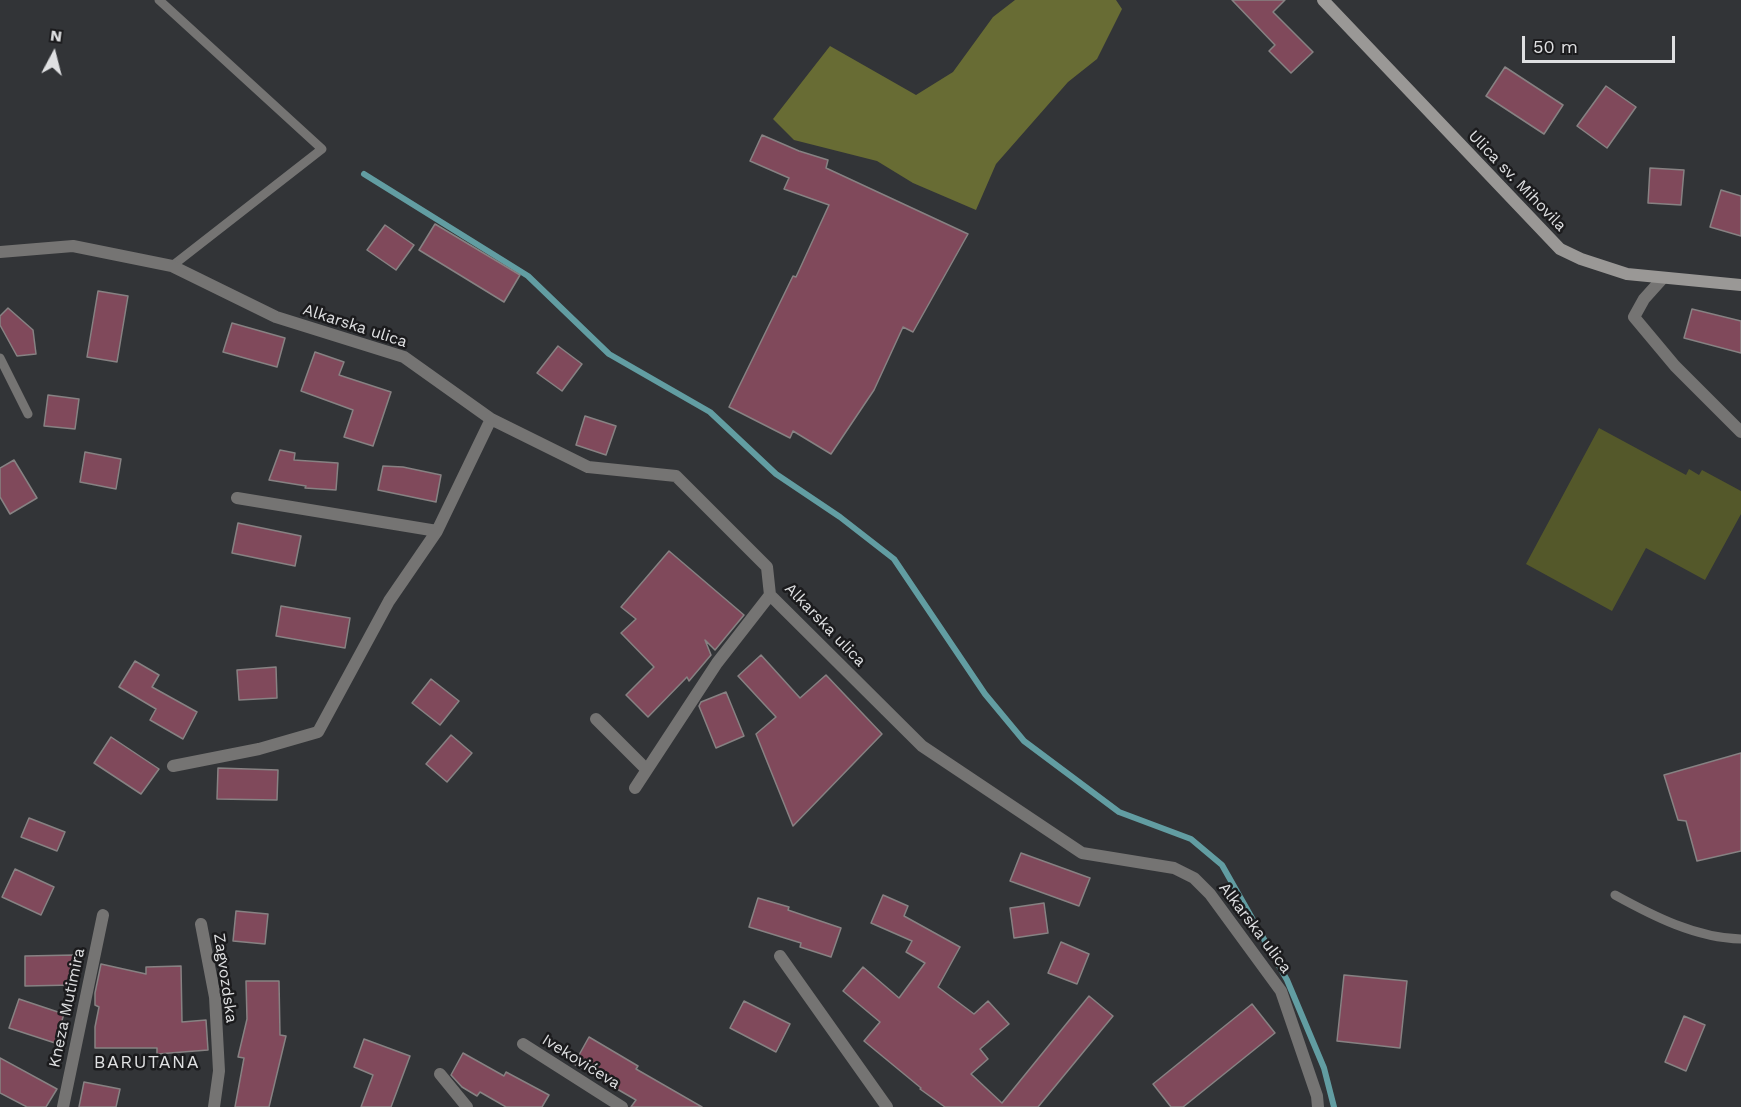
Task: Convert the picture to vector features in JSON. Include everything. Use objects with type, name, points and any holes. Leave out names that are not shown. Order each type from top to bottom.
[{"type":"street","name":"Ulica sv. Mihovila","points":[[1323,0],[1560,249],[1581,259],[1627,274],[1741,285]]},
{"type":"street","name":"Alkarska ulica","points":[[0,252],[73,246],[172,266],[276,317],[404,357],[490,419],[588,467],[676,476],[767,567],[770,595],[922,746],[1082,853],[1174,868],[1194,878],[1210,894],[1281,991],[1317,1096],[1318,1107]]},
{"type":"street","points":[[1662,279],[1644,299],[1634,317],[1675,366],[1741,432]]},
{"type":"street","points":[[173,766],[259,749],[318,732],[389,601],[437,531],[490,419]]},
{"type":"street","points":[[237,498],[437,531]]},
{"type":"street","points":[[635,788],[717,663],[770,595]]},
{"type":"street","points":[[596,719],[646,769]]},
{"type":"street","name":"Kneza Mutimira","points":[[63,1107],[103,915]]},
{"type":"street","name":"Zagvozdska","points":[[201,924],[215,997],[219,1071],[214,1107]]},
{"type":"street","points":[[780,956],[887,1107]]},
{"type":"street","name":"Ivekovićeva","points":[[523,1044],[622,1107]]},
{"type":"street","points":[[440,1074],[467,1107]]},
{"type":"lane","points":[[159,0],[322,149],[172,266]]},
{"type":"lane","points":[[0,358],[28,414]]},
{"type":"lane","points":[[1615,895],[1658,918],[1697,931],[1741,939]]},
{"type":"green space","points":[[1015,0],[1116,0],[1122,9],[1097,59],[1068,82],[996,164],[976,210],[913,183],[877,161],[794,140],[773,119],[830,46],[916,95],[953,72],[993,17]]},
{"type":"green space","points":[[1599,428],[1686,475],[1689,469],[1699,475],[1702,470],[1741,491],[1741,514],[1705,580],[1646,548],[1612,611],[1526,564]]},
{"type":"building","points":[[1232,0],[1285,0],[1273,12],[1313,52],[1291,73],[1269,51],[1275,45]]},
{"type":"building","points":[[1505,67],[1563,105],[1544,134],[1486,96]]},
{"type":"building","points":[[1606,86],[1636,107],[1607,148],[1577,126]]},
{"type":"building","points":[[762,135],[799,151],[828,160],[826,168],[968,234],[913,332],[903,327],[874,390],[831,454],[793,431],[790,438],[729,407],[793,276],[796,277],[829,205],[784,189],[789,178],[750,161]]},
{"type":"building","points":[[1650,168],[1684,170],[1681,205],[1648,203]]},
{"type":"building","points":[[1721,190],[1741,196],[1741,236],[1710,227]]},
{"type":"building","points":[[435,224],[520,275],[504,302],[419,250]]},
{"type":"building","points":[[385,225],[414,245],[396,270],[367,250]]},
{"type":"building","points":[[98,291],[128,296],[117,362],[87,357]]},
{"type":"building","points":[[8,308],[33,330],[36,354],[17,356],[0,325],[0,316]]},
{"type":"building","points":[[1692,309],[1741,321],[1741,353],[1684,338]]},
{"type":"building","points":[[232,323],[285,338],[277,367],[223,352]]},
{"type":"building","points":[[558,346],[582,364],[562,391],[537,373]]},
{"type":"building","points":[[315,352],[344,362],[339,375],[391,392],[373,446],[344,437],[353,410],[301,391]]},
{"type":"building","points":[[48,395],[79,399],[75,429],[44,426]]},
{"type":"building","points":[[585,416],[616,426],[606,455],[576,445]]},
{"type":"building","points":[[280,450],[295,453],[294,460],[338,463],[336,490],[305,488],[306,486],[269,480]]},
{"type":"building","points":[[85,452],[121,459],[116,489],[80,482]]},
{"type":"building","points":[[14,460],[37,498],[10,514],[0,497],[0,468]]},
{"type":"building","points":[[383,466],[403,467],[441,475],[436,502],[378,490]]},
{"type":"building","points":[[238,523],[301,536],[295,566],[232,553]]},
{"type":"building","points":[[669,551],[744,615],[715,650],[705,640],[711,655],[689,681],[687,677],[648,717],[626,695],[654,667],[621,633],[636,619],[621,607]]},
{"type":"building","points":[[281,606],[350,618],[345,648],[276,636]]},
{"type":"building","points":[[761,655],[800,698],[826,675],[882,734],[793,826],[756,734],[776,717],[738,676]]},
{"type":"building","points":[[135,661],[159,675],[152,687],[197,712],[183,739],[150,720],[156,709],[119,687]]},
{"type":"building","points":[[276,667],[277,698],[239,700],[237,670]]},
{"type":"building","points":[[431,679],[459,701],[440,725],[412,703]]},
{"type":"building","points":[[726,692],[744,736],[716,748],[699,706],[701,702]]},
{"type":"building","points":[[451,735],[472,753],[447,782],[426,764]]},
{"type":"building","points":[[111,737],[159,769],[141,794],[94,763]]},
{"type":"building","points":[[1741,753],[1741,851],[1697,861],[1686,821],[1678,820],[1664,775]]},
{"type":"building","points":[[218,768],[278,770],[277,800],[217,799]]},
{"type":"building","points":[[29,818],[65,832],[57,851],[21,837]]},
{"type":"building","points":[[1021,853],[1090,878],[1079,906],[1010,881]]},
{"type":"building","points":[[15,869],[54,887],[41,915],[2,897]]},
{"type":"building","points":[[883,895],[908,906],[904,916],[960,947],[938,987],[974,1014],[988,1001],[1009,1024],[980,1049],[988,1059],[971,1074],[1002,1103],[1089,996],[1113,1016],[1038,1107],[945,1107],[920,1089],[864,1041],[880,1022],[843,991],[863,967],[899,998],[925,963],[906,952],[912,941],[871,923]]},
{"type":"building","points":[[758,898],[789,907],[788,910],[841,928],[831,957],[800,947],[801,943],[749,927]]},
{"type":"building","points":[[1044,903],[1048,933],[1014,938],[1010,908]]},
{"type":"building","points":[[236,911],[268,914],[265,944],[233,941]]},
{"type":"building","points":[[1061,942],[1089,954],[1077,984],[1048,973]]},
{"type":"building","points":[[75,955],[75,959],[82,960],[74,985],[25,986],[25,956]]},
{"type":"building","points":[[101,964],[146,974],[146,967],[181,966],[182,1022],[206,1020],[208,1050],[157,1054],[157,1048],[95,1048],[95,1027],[99,1007],[95,1005],[95,993]]},
{"type":"building","points":[[1344,975],[1407,981],[1400,1048],[1337,1041]]},
{"type":"building","points":[[246,981],[279,981],[280,1035],[286,1036],[269,1107],[235,1107],[244,1058],[238,1057],[247,1019]]},
{"type":"building","points":[[19,999],[64,1014],[55,1043],[9,1028]]},
{"type":"building","points":[[744,1001],[790,1024],[776,1052],[730,1028]]},
{"type":"building","points":[[1252,1004],[1275,1033],[1183,1107],[1171,1107],[1153,1084]]},
{"type":"building","points":[[1684,1016],[1705,1025],[1686,1071],[1665,1062]]},
{"type":"building","points":[[589,1037],[638,1066],[636,1069],[702,1107],[631,1107],[636,1100],[574,1064]]},
{"type":"building","points":[[364,1039],[410,1056],[391,1107],[361,1107],[373,1075],[354,1067]]},
{"type":"building","points":[[463,1053],[504,1076],[506,1072],[549,1095],[542,1107],[506,1107],[480,1092],[477,1096],[462,1087],[451,1075]]},
{"type":"building","points":[[0,1058],[57,1089],[46,1107],[27,1107],[0,1093]]},
{"type":"building","points":[[84,1082],[120,1089],[116,1107],[79,1107]]},
{"type":"waterway","points":[[364,174],[528,276],[609,354],[710,412],[776,474],[840,517],[894,559],[985,694],[1024,741],[1119,812],[1191,839],[1222,865],[1287,980],[1324,1068],[1334,1107]]},
{"type":"district","name":"BARUTANA","points":[[147,1063]]}]
